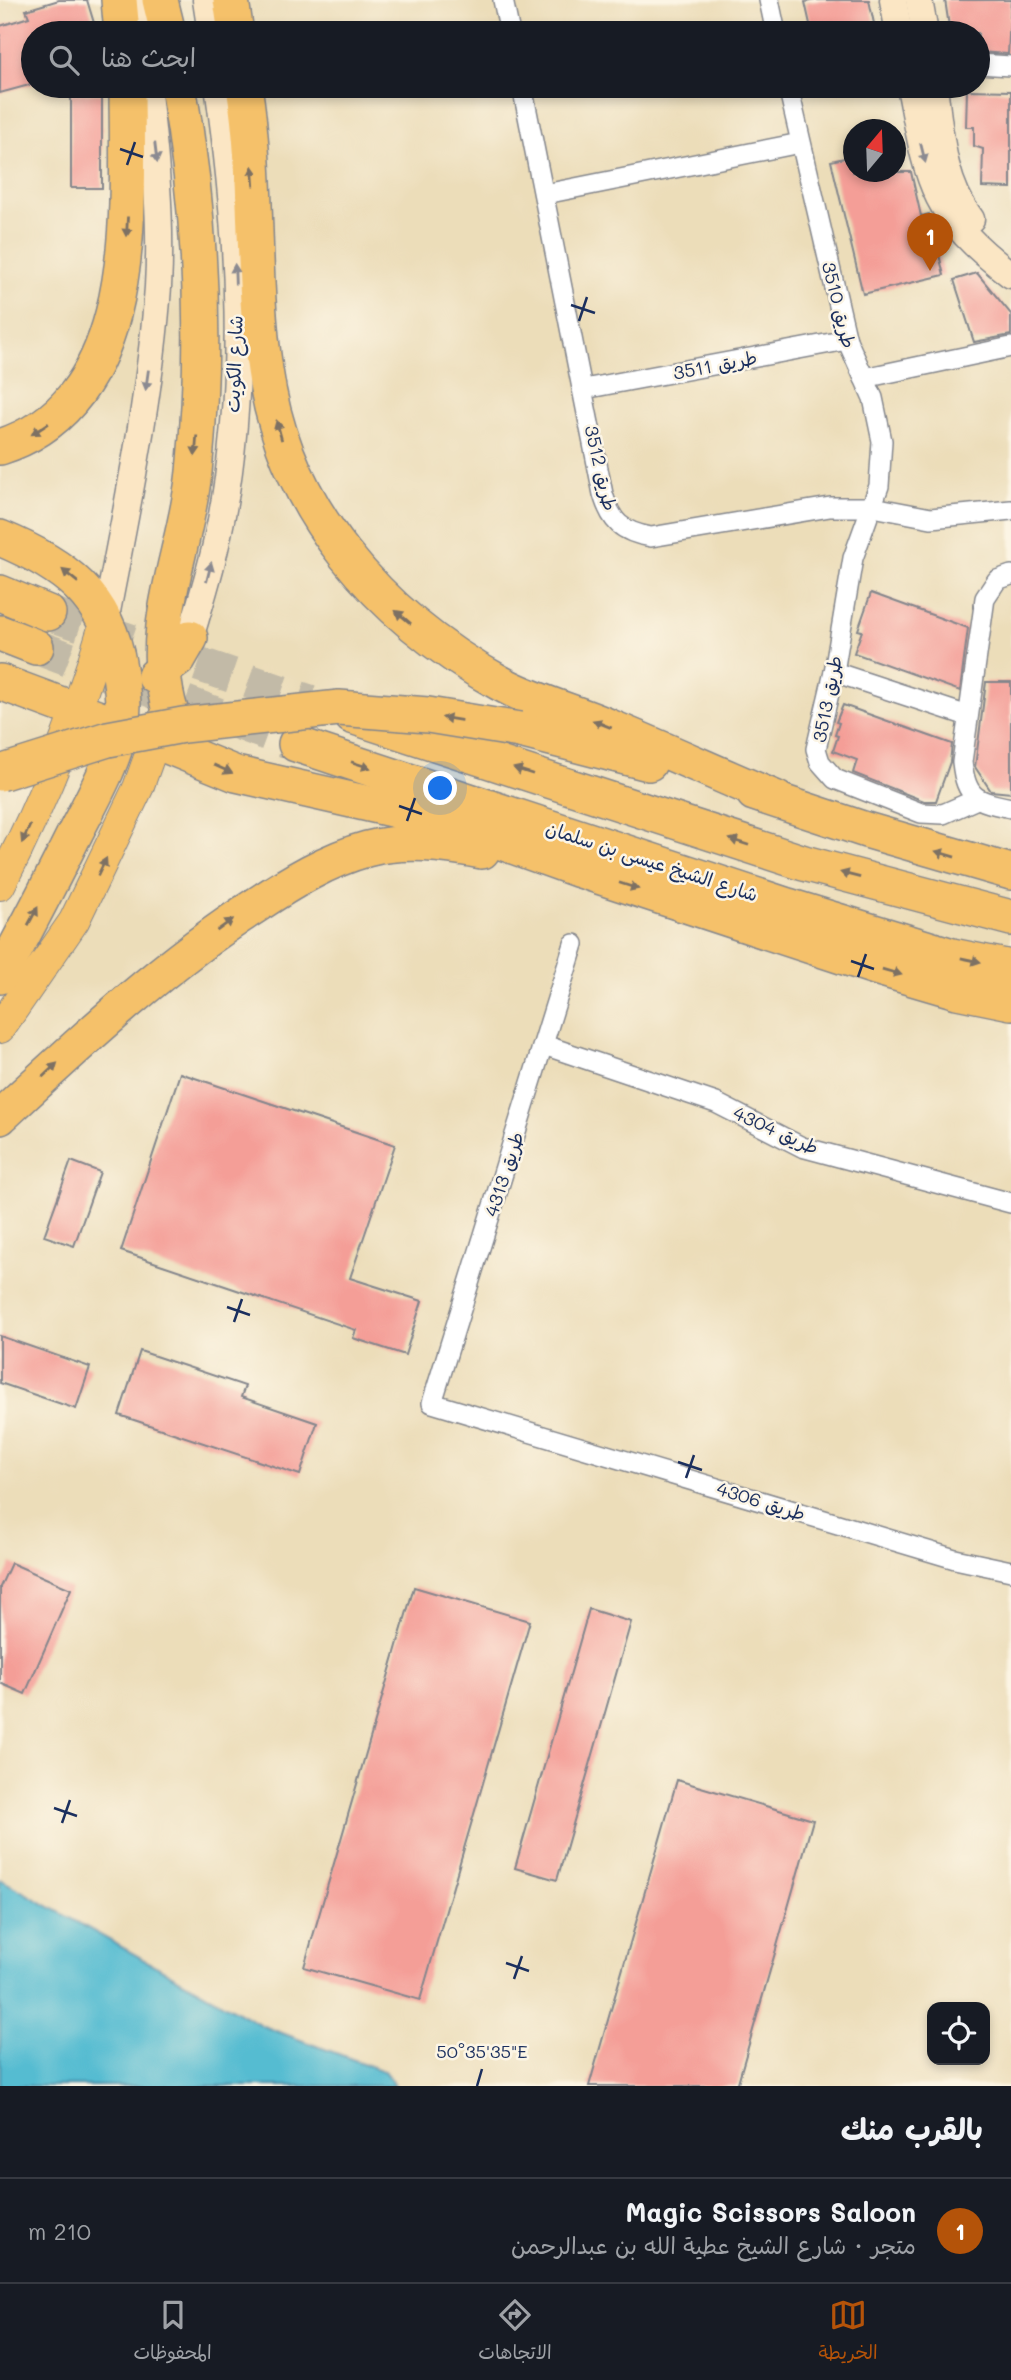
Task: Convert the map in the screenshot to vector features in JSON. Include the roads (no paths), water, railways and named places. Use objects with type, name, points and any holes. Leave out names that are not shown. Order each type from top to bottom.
[{"type":"highway","points":[[119,0],[121,21]]},
{"type":"highway","points":[[160,0],[165,21]]},
{"type":"highway","points":[[230,0],[234,21]]},
{"type":"highway","points":[[0,447],[34,434],[58,416],[79,393],[96,366],[104,343],[127,232],[127,98]]},
{"type":"highway","points":[[180,98],[196,220],[203,336],[194,475],[164,622],[166,687],[188,753]]},
{"type":"highway","points":[[245,98],[254,179],[265,372],[285,453],[322,524],[356,572],[398,614],[444,650],[502,685],[611,727],[777,799]]},
{"type":"highway","points":[[0,538],[65,571],[82,586],[105,622],[114,643],[122,710],[104,774],[45,894],[0,976]]},
{"type":"highway","points":[[0,593],[48,613]]},
{"type":"highway","points":[[0,634],[36,647]]},
{"type":"highway","points":[[0,682],[79,711],[122,710],[166,687],[190,638]]},
{"type":"highway","points":[[310,702],[804,863],[1011,918]]},
{"type":"highway","points":[[0,773],[108,738],[183,725],[339,708],[428,715],[520,730],[777,799],[866,830],[1011,872]]},
{"type":"highway","points":[[122,710],[155,740],[236,775],[440,820],[580,870],[875,967],[957,991],[1011,1002]]},
{"type":"highway","name":"شارع الشيخ عيسى بن سلمان","points":[[296,744],[801,910],[952,956],[1011,968]]},
{"type":"highway","points":[[0,1117],[83,1040],[168,967],[271,895],[331,862],[367,849],[408,843],[458,847],[580,870]]},
{"type":"main road","points":[[136,0],[139,21]]},
{"type":"main road","points":[[206,0],[209,21]]},
{"type":"main road","points":[[893,0],[897,21]]},
{"type":"main road","points":[[919,0],[923,21]]},
{"type":"main road","points":[[0,886],[50,782],[79,711],[105,622],[132,482],[158,286],[157,166],[148,98]]},
{"type":"main road","name":"شارع الكويت","points":[[190,638],[218,535],[226,491],[236,375],[233,229],[219,98]]},
{"type":"main road","points":[[912,98],[930,182],[956,213],[1011,255]]},
{"type":"main road","points":[[936,98],[956,213],[965,237],[1011,275]]},
{"type":"main road","points":[[0,1027],[75,921],[138,788],[155,740],[166,687]]},
{"type":"street","points":[[769,0],[773,21]]},
{"type":"street","points":[[509,1],[510,21]]},
{"type":"street","points":[[990,65],[1011,66]]},
{"type":"street","name":"طريق 3512","points":[[525,98],[607,506],[614,522],[629,532],[651,537],[830,507],[873,507]]},
{"type":"street","name":"طريق 3510","points":[[791,98],[846,340],[876,409],[882,442],[881,475],[873,507]]},
{"type":"street","points":[[545,194],[800,143]]},
{"type":"street","name":"طريق 3511","points":[[584,389],[846,340]]},
{"type":"street","points":[[864,378],[1008,348]]},
{"type":"street","points":[[873,507],[931,518],[1011,510]]},
{"type":"street","name":"طريق 3513","points":[[873,507],[853,558],[834,672],[816,749],[827,771],[835,779],[921,813],[943,814],[977,799]]},
{"type":"street","points":[[1011,575],[997,580],[985,598],[962,762],[964,782],[977,799],[1011,808]]},
{"type":"street","points":[[834,672],[968,716]]},
{"type":"street","name":"طريق 4313","points":[[432,1403],[574,944]]},
{"type":"street","name":"طريق 4304","points":[[544,1045],[716,1103],[802,1147],[1011,1203]]},
{"type":"street","name":"طريق 4306","points":[[432,1403],[955,1559],[1011,1571]]},
{"type":"water","points":[[0,1879],[263,2026],[384,2071],[395,2086],[0,2086]]},
{"type":"tunnel","points":[[48,613],[310,702]]},
{"type":"tunnel","points":[[36,647],[296,744]]},
{"type":"place","name":"Magic Scissors Saloon","points":[[930,271]]}]
